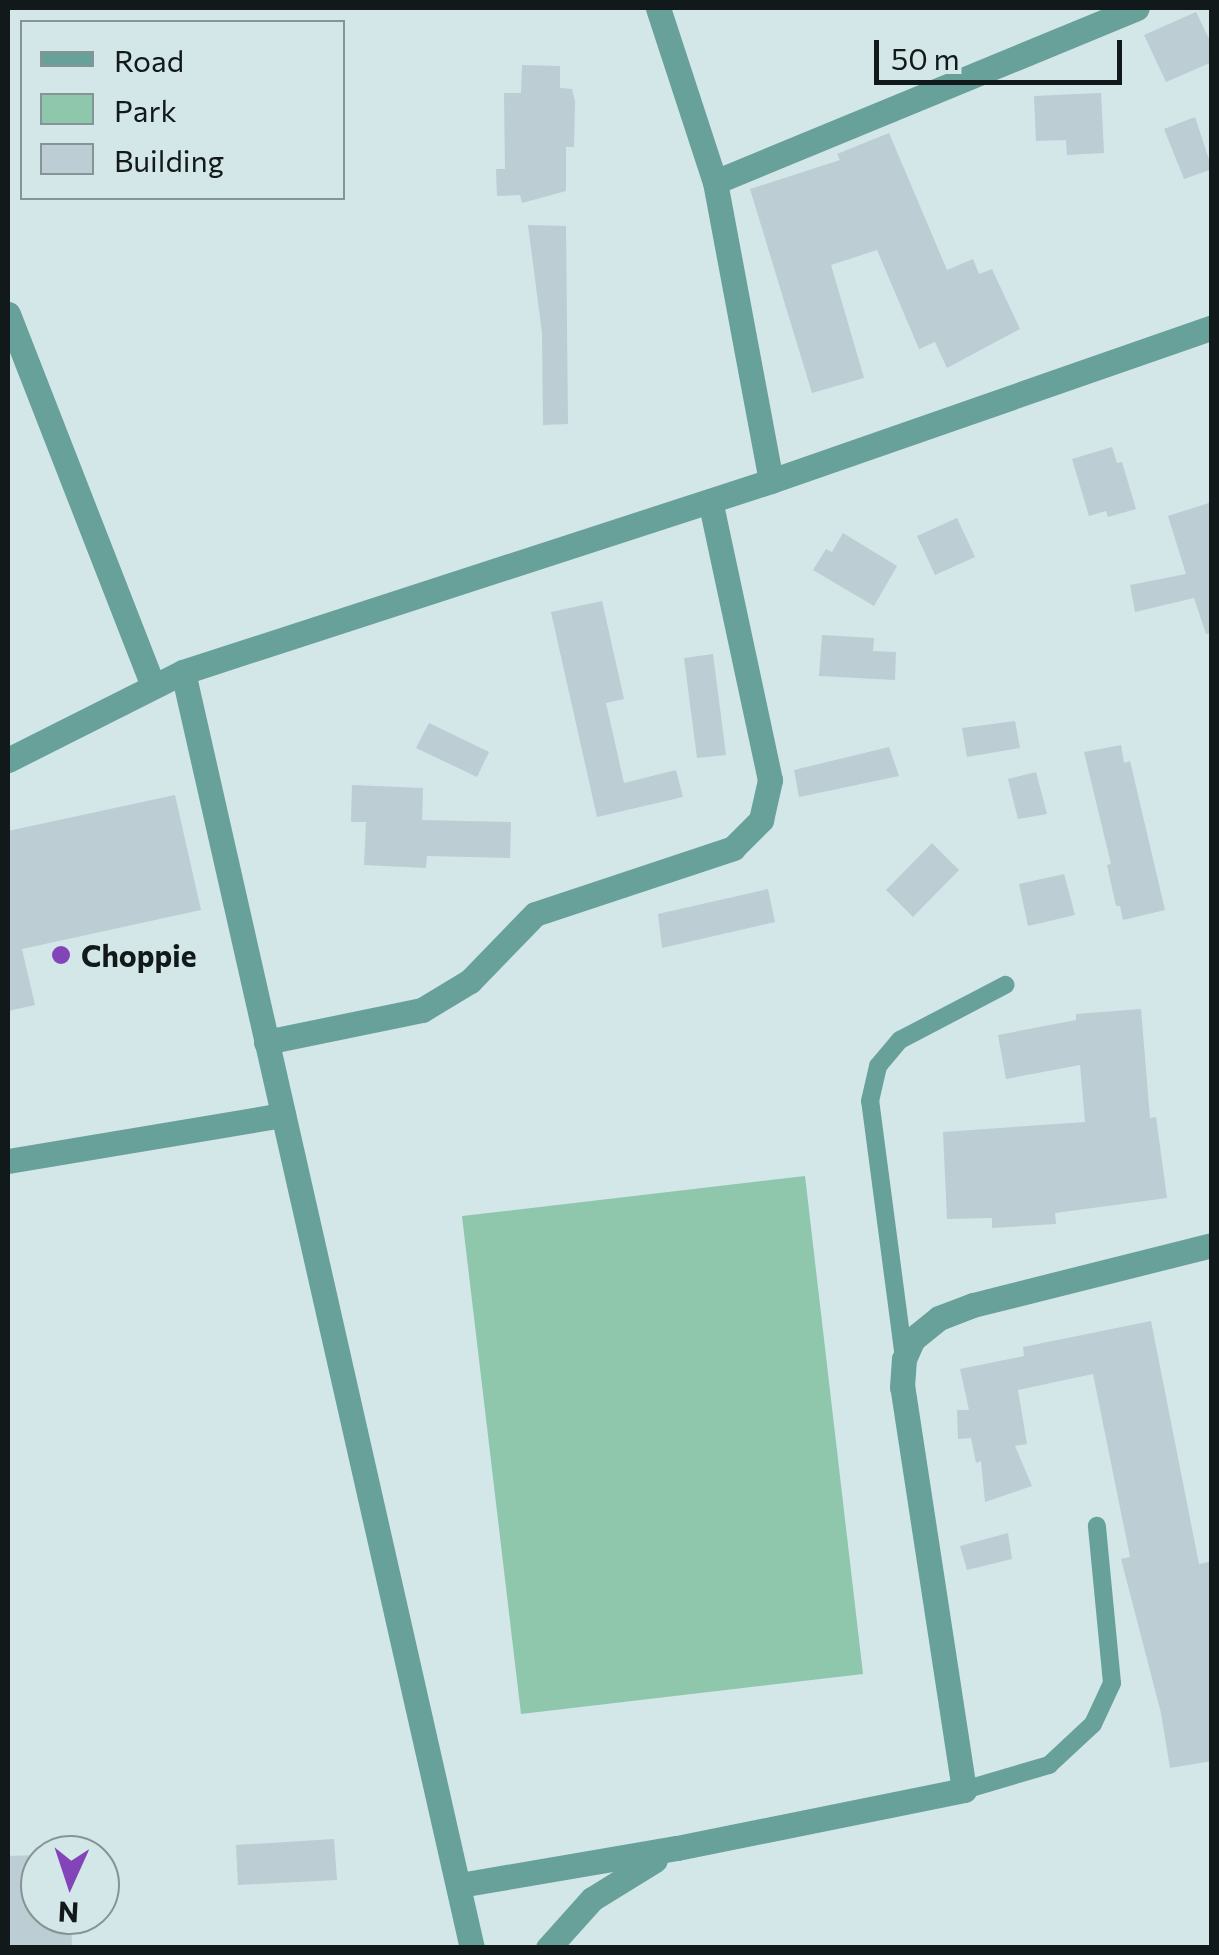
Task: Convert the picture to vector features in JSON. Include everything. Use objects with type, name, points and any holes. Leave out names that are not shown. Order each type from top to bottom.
[{"type":"street","points":[[658,8],[714,182],[770,481]]},
{"type":"street","points":[[714,182],[1138,8]]},
{"type":"street","points":[[8,314],[154,686]]},
{"type":"street","points":[[8,760],[183,672],[770,481],[1212,327]]},
{"type":"street","points":[[266,1042],[422,1010],[470,981],[535,914],[733,848],[761,820],[770,780],[710,501]]},
{"type":"street","points":[[183,672],[472,1948]]},
{"type":"street","points":[[8,1161],[282,1116]]},
{"type":"street","points":[[460,1886],[677,1848],[964,1790],[902,1387],[904,1359],[912,1340],[939,1318],[956,1312],[1212,1246]]},
{"type":"street","points":[[548,1948],[592,1899],[677,1848]]},
{"type":"lane","points":[[904,1359],[870,1101],[878,1066],[900,1040],[1005,985]]},
{"type":"lane","points":[[964,1790],[1049,1765],[1092,1724],[1112,1683],[1098,1526]]},
{"type":"green space","points":[[805,1176],[863,1674],[521,1714],[462,1216]]},
{"type":"building","points":[[1196,12],[1212,45],[1212,62],[1166,82],[1144,35]]},
{"type":"building","points":[[522,65],[560,66],[560,88],[572,89],[575,101],[574,147],[566,147],[566,191],[522,203],[520,195],[497,196],[496,169],[505,169],[504,93],[521,93]]},
{"type":"building","points":[[1101,93],[1104,153],[1067,155],[1066,140],[1036,141],[1034,96]]},
{"type":"building","points":[[1195,117],[1212,169],[1184,179],[1164,129]]},
{"type":"building","points":[[889,133],[947,270],[973,259],[979,274],[992,269],[1020,329],[947,368],[935,342],[919,349],[877,250],[831,265],[864,378],[812,393],[750,189],[840,160],[837,154]]},
{"type":"building","points":[[528,225],[566,226],[568,424],[543,425],[542,333]]},
{"type":"building","points":[[1112,447],[1117,463],[1122,462],[1136,509],[1108,517],[1106,511],[1089,516],[1072,459]]},
{"type":"building","points":[[1212,502],[1212,633],[1206,634],[1194,598],[1135,612],[1130,585],[1186,574],[1168,516]]},
{"type":"building","points":[[957,518],[975,557],[935,575],[917,536]]},
{"type":"building","points":[[843,533],[897,566],[874,606],[813,570],[826,549],[832,552]]},
{"type":"building","points":[[602,601],[624,699],[606,703],[624,783],[676,770],[683,797],[597,817],[551,612]]},
{"type":"building","points":[[822,635],[874,638],[873,651],[896,652],[895,680],[819,676]]},
{"type":"building","points":[[713,654],[726,755],[697,758],[684,658]]},
{"type":"building","points":[[1015,721],[1020,748],[967,757],[962,728]]},
{"type":"building","points":[[429,723],[489,752],[477,777],[416,748]]},
{"type":"building","points":[[1121,745],[1124,763],[1130,761],[1165,910],[1123,920],[1120,906],[1116,906],[1107,865],[1111,864],[1084,752]]},
{"type":"building","points":[[889,747],[899,776],[799,797],[794,770]]},
{"type":"building","points":[[1036,772],[1047,814],[1018,819],[1008,779]]},
{"type":"building","points":[[352,785],[423,788],[422,820],[511,822],[510,858],[427,856],[426,868],[364,865],[366,822],[351,822]]},
{"type":"building","points":[[175,795],[201,910],[22,949],[35,1005],[8,1011],[8,831]]},
{"type":"building","points":[[932,843],[959,870],[913,917],[886,890]]},
{"type":"building","points":[[1064,874],[1075,915],[1028,926],[1019,884]]},
{"type":"building","points":[[768,889],[775,922],[662,948],[658,914]]},
{"type":"building","points":[[1141,1009],[1150,1118],[1156,1117],[1167,1198],[1055,1213],[1056,1224],[992,1228],[992,1218],[947,1219],[943,1132],[1085,1122],[1080,1065],[1006,1079],[998,1035],[1076,1020],[1076,1014]]},
{"type":"building","points":[[1151,1321],[1199,1564],[1212,1561],[1212,1761],[1170,1768],[1161,1713],[1121,1559],[1130,1557],[1093,1374],[1018,1390],[1027,1444],[1015,1446],[1032,1486],[985,1502],[981,1461],[976,1463],[971,1438],[958,1439],[957,1410],[969,1410],[960,1369],[1024,1356],[1023,1347]]},
{"type":"building","points":[[1008,1533],[1012,1559],[967,1570],[960,1546]]},
{"type":"building","points":[[334,1839],[337,1880],[238,1885],[236,1845]]},
{"type":"building","points":[[8,1856],[20,1856],[20,1935],[72,1935],[72,1947],[8,1948]]},
{"type":"place","name":"Choppie","points":[[61,955]]}]
